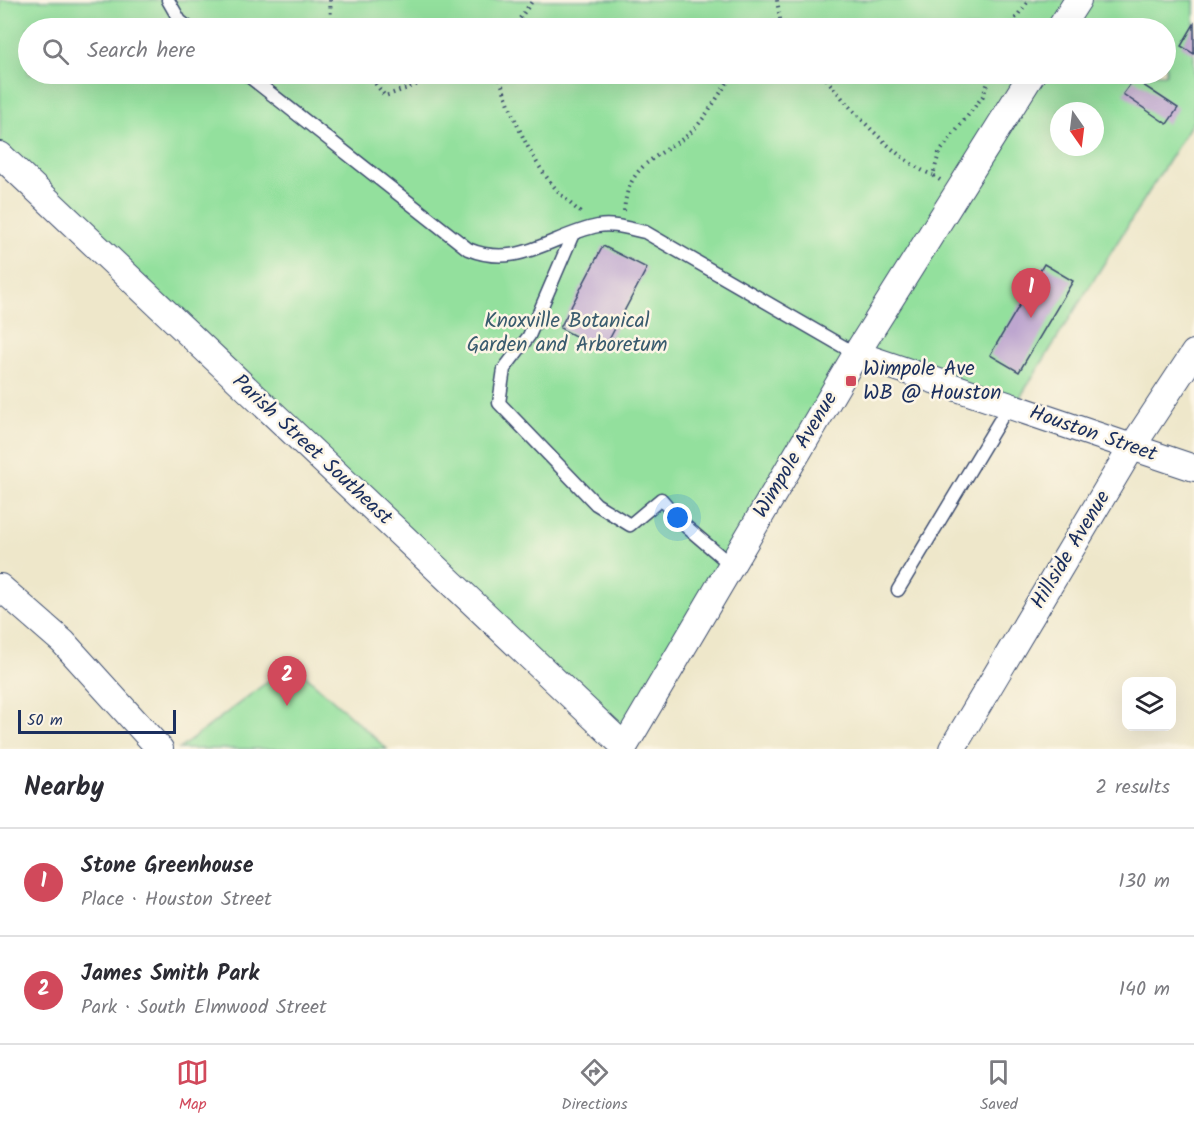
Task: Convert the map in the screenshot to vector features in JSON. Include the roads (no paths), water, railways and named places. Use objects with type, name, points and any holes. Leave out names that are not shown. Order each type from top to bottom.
[{"type":"street","points":[[1066,18],[1078,0]]},
{"type":"street","name":"Wimpole Avenue","points":[[624,748],[856,354],[1026,84]]},
{"type":"street","name":"Parish Street Southeast","points":[[0,155],[624,748]]},
{"type":"street","name":"Hillside Avenue","points":[[952,749],[1132,447],[1194,353]]},
{"type":"street","name":"Houston Street","points":[[856,354],[1194,468]]},
{"type":"street","points":[[0,587],[63,642],[159,748]]},
{"type":"lane","points":[[168,0],[178,18]]},
{"type":"lane","points":[[259,84],[468,249],[484,256],[516,255],[599,226],[623,227],[645,232],[856,354]]},
{"type":"lane","points":[[572,236],[534,326],[504,369],[499,403],[596,504],[630,525],[661,500],[683,524],[731,565]]},
{"type":"lane","points":[[898,590],[1009,405]]},
{"type":"place","name":"Stone Greenhouse","points":[[1031,318]]},
{"type":"place","name":"Wimpole Ave WB @ Houston","points":[[851,381]]},
{"type":"place","name":"James Smith Park","points":[[287,706]]},
{"type":"park label","name":"Knoxville Botanical Garden and Arboretum","points":[[567,333]]}]
